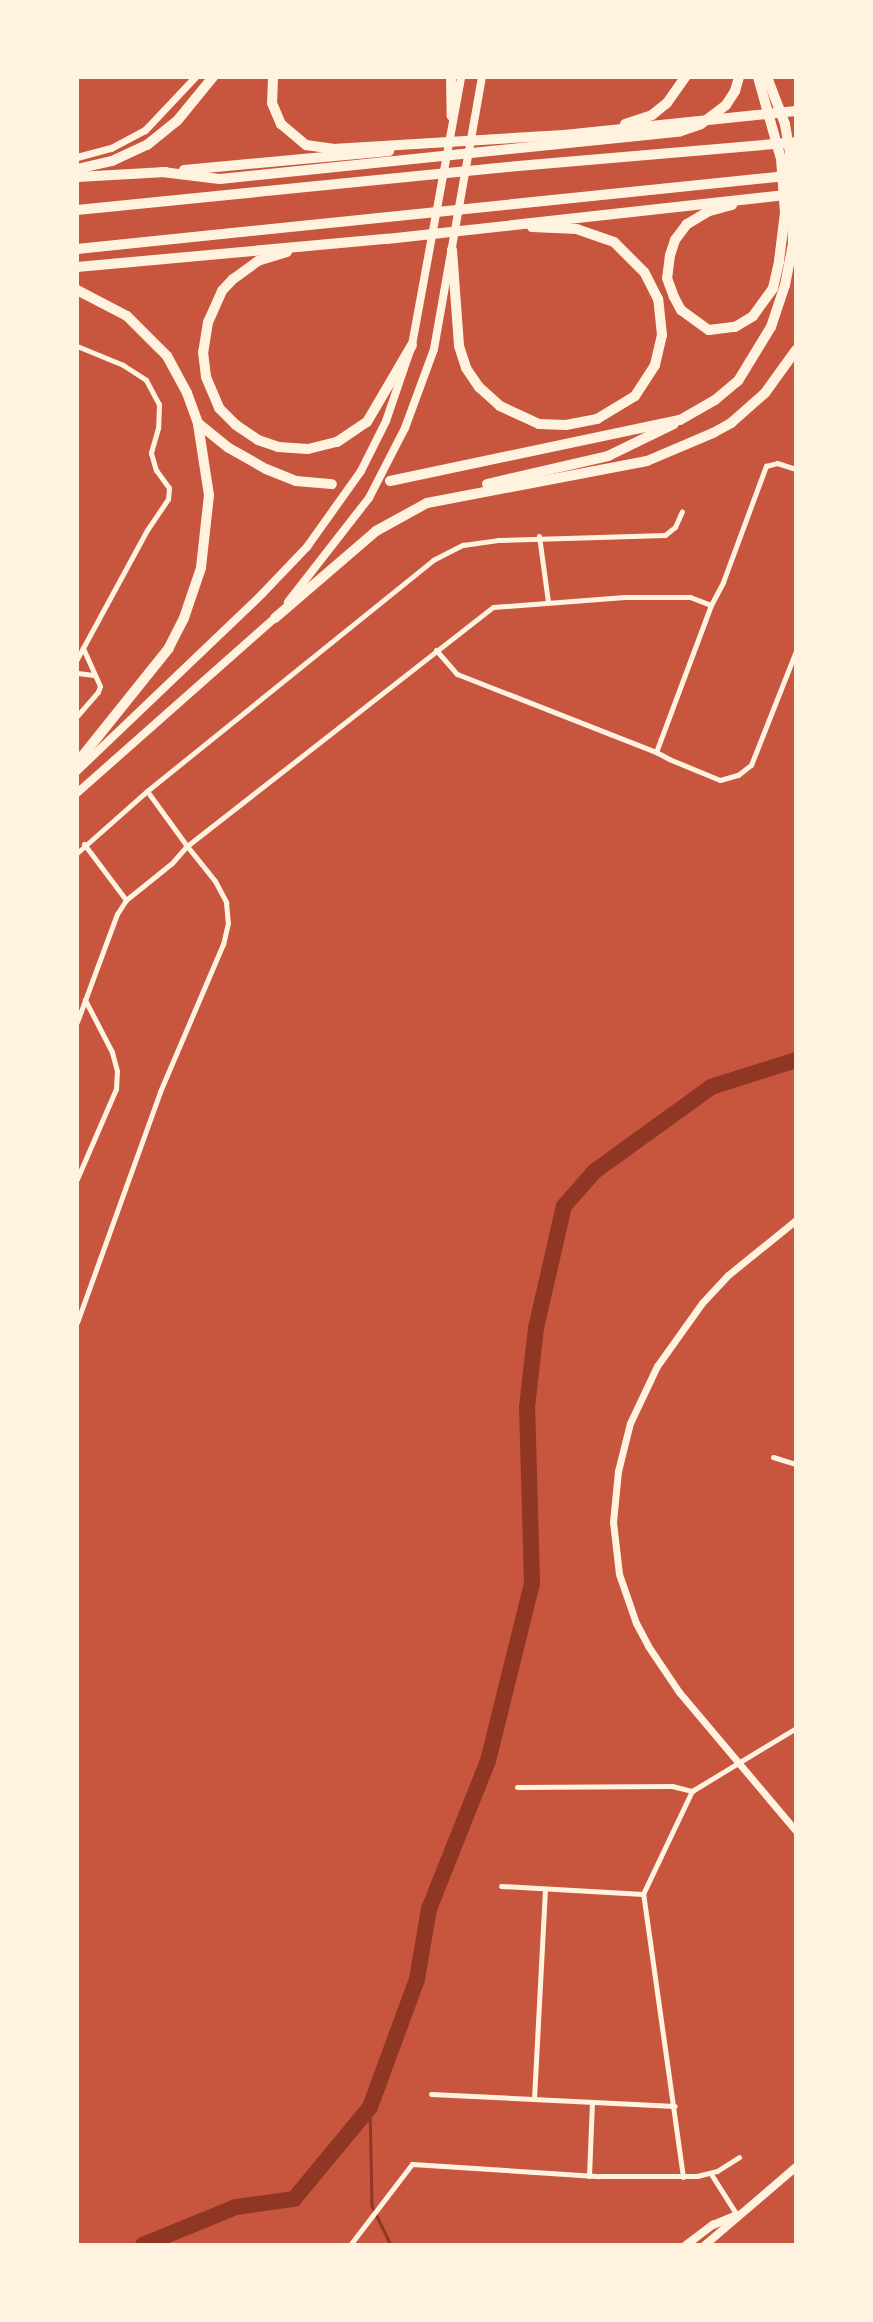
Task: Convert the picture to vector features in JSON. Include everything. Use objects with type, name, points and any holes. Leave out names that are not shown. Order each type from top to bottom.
[{"type":"highway","points":[[77,169],[112,161],[146,145],[177,121],[213,77]]},
{"type":"highway","points":[[273,77],[275,115],[286,130],[306,145],[333,149],[564,135],[796,111]]},
{"type":"highway","points":[[451,77],[452,116]]},
{"type":"highway","points":[[564,135],[634,122],[652,115],[667,103],[685,77]]},
{"type":"highway","points":[[162,172],[220,179],[687,129],[701,124],[726,105],[735,91],[739,77]]},
{"type":"highway","points":[[758,77],[769,106],[781,159],[785,213],[773,288],[753,316],[735,327],[709,330],[681,310],[667,278],[675,240],[687,224],[709,211],[768,196]]},
{"type":"highway","points":[[275,618],[397,512],[425,498],[608,456],[715,400],[738,381],[771,327],[785,285],[793,244],[794,198],[785,124],[769,81]]},
{"type":"highway","points":[[77,210],[518,166],[796,142]]},
{"type":"highway","points":[[77,177],[373,155],[413,146]]},
{"type":"highway","points":[[77,248],[796,175]]},
{"type":"highway","points":[[412,345],[368,422],[337,442],[308,449],[278,447],[258,440],[236,425],[219,408],[204,367],[204,337],[222,291],[258,261],[281,253],[482,227],[768,196],[794,198]]},
{"type":"highway","points":[[452,250],[459,346],[471,377],[489,398],[526,420],[566,425],[609,414],[635,396],[657,358],[662,318],[653,287],[631,257],[614,242],[577,229],[482,227]]},
{"type":"highway","points":[[77,267],[387,239]]},
{"type":"highway","points":[[77,290],[114,307],[156,342],[182,383],[198,424],[209,495],[206,544],[195,587],[169,649],[77,763]]},
{"type":"highway","points":[[376,531],[405,513],[436,500],[627,466],[693,443],[731,423],[757,400],[796,350]]},
{"type":"highway","points":[[390,481],[680,420]]},
{"type":"highway","points":[[198,424],[229,449],[266,469],[296,481],[332,484]]},
{"type":"main road","points":[[77,771],[262,594],[307,547],[346,494],[374,447],[412,345],[448,136],[461,77]]},
{"type":"main road","points":[[77,793],[275,618],[326,556],[382,477],[405,428],[434,349],[482,77]]},
{"type":"main road","points":[[705,2245],[796,2167]]},
{"type":"main road","points":[[686,2245],[718,2222],[737,2215]]},
{"type":"street","points":[[77,157],[111,148],[135,136],[195,77]]},
{"type":"street","points":[[77,346],[123,365],[146,380],[159,404],[158,428],[150,453],[156,470],[169,488],[168,499],[147,530],[77,659]]},
{"type":"street","points":[[656,752],[766,466],[777,463],[796,469]]},
{"type":"street","points":[[77,853],[147,791],[433,560],[463,545],[539,536],[665,535],[675,527],[682,511]]},
{"type":"street","points":[[539,536],[548,602]]},
{"type":"street","points":[[77,1022],[117,914],[126,901],[172,863],[187,846],[493,607],[548,602],[690,597],[711,605]]},
{"type":"street","points":[[77,716],[99,692],[100,685],[83,648]]},
{"type":"street","points":[[436,650],[457,674],[720,780],[738,775],[751,765],[796,651]]},
{"type":"street","points":[[77,673],[94,675]]},
{"type":"street","points":[[77,1324],[160,1092],[223,944],[228,923],[226,902],[215,881],[147,791]]},
{"type":"street","points":[[84,845],[126,901]]},
{"type":"street","points":[[77,1179],[116,1089],[117,1070],[112,1052],[85,1000]]},
{"type":"street","points":[[796,1220],[728,1275],[702,1303],[657,1366],[630,1423],[613,1522],[619,1574],[636,1623],[679,1692],[796,1831]]},
{"type":"street","points":[[773,1457],[796,1464]]},
{"type":"street","points":[[683,2176],[676,2106],[643,1894],[692,1791],[796,1728]]},
{"type":"street","points":[[517,1787],[672,1786],[692,1791]]},
{"type":"street","points":[[501,1885],[643,1894]]},
{"type":"street","points":[[534,2099],[545,1889]]},
{"type":"street","points":[[431,2094],[676,2106]]},
{"type":"street","points":[[589,2176],[592,2102]]},
{"type":"street","points":[[350,2245],[412,2164],[589,2176],[683,2176],[711,2174],[739,2157]]},
{"type":"street","points":[[711,2174],[737,2215]]},
{"type":"waterway","points":[[143,2245],[236,2207],[294,2199],[370,2107],[417,1979],[429,1909],[488,1761],[532,1583],[527,1407],[536,1328],[564,1206],[595,1171],[711,1087],[796,1060]]},
{"type":"waterway","points":[[370,2107],[372,2206],[391,2245]]}]
